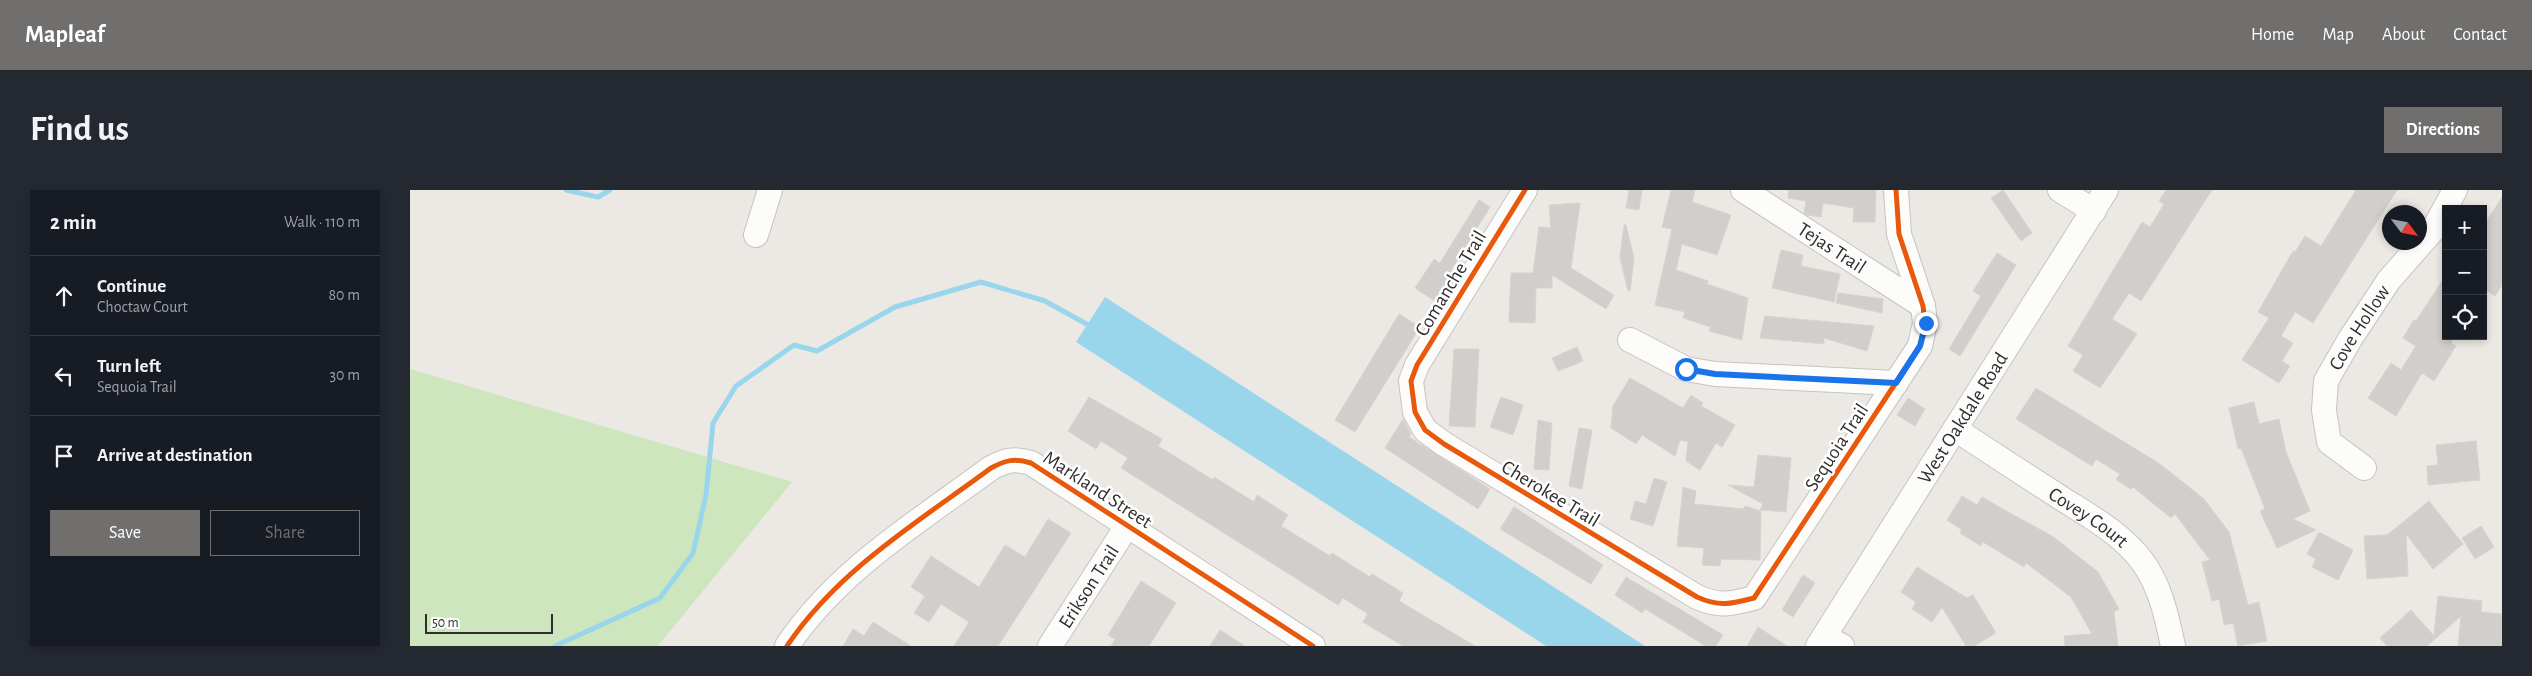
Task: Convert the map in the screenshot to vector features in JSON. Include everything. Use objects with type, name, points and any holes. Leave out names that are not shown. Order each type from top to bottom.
[{"type":"street","points":[[756,235],[770,190]]},
{"type":"street","name":"Comanche Trail","points":[[1412,395],[1411,381],[1417,365],[1524,190]]},
{"type":"street","name":"Tejas Trail","points":[[1743,190],[1923,306]]},
{"type":"street","name":"Sequoia Trail","points":[[1754,598],[1920,346],[1926,323],[1923,306],[1899,234],[1896,190]]},
{"type":"street","points":[[2060,190],[2094,211]]},
{"type":"street","name":"West Oakdale Road","points":[[1828,643],[1955,430],[2106,190]]},
{"type":"street","name":"Cove Hollow","points":[[2364,468],[2329,442],[2324,410],[2326,381],[2350,339],[2389,280],[2433,230],[2455,190]]},
{"type":"street","points":[[1630,340],[1686,369],[1715,374],[1896,383]]},
{"type":"street","name":"Cherokee Trail","points":[[1412,395],[1416,412],[1425,430],[1444,444],[1688,592],[1713,604],[1733,604],[1754,598]]},
{"type":"street","name":"Covey Court","points":[[1955,430],[2127,544],[2143,562],[2155,585],[2164,607],[2173,646]]},
{"type":"street","name":"Markland Street","points":[[787,646],[805,619],[863,562],[991,468],[1004,461],[1016,459],[1031,463],[1305,644]]},
{"type":"street","name":"Erikson Trail","points":[[1050,646],[1127,526]]},
{"type":"green space","points":[[410,369],[792,482],[658,646],[410,646]]},
{"type":"water","points":[[1105,297],[1645,646],[1546,646],[1076,342]]},
{"type":"building","points":[[1629,190],[1642,190],[1639,210],[1626,208]]},
{"type":"building","points":[[1671,190],[1695,190],[1692,202],[1731,215],[1717,255],[1682,244],[1676,270],[1708,281],[1707,284],[1748,298],[1742,340],[1709,331],[1711,327],[1683,318],[1685,312],[1655,305],[1672,229],[1662,227]]},
{"type":"building","points":[[1789,190],[1876,190],[1875,222],[1853,222],[1854,208],[1823,203],[1821,217],[1807,215],[1804,213],[1806,201],[1788,198]]},
{"type":"building","points":[[2003,190],[2032,233],[2021,241],[1991,198]]},
{"type":"building","points":[[2166,190],[2212,190],[2141,301],[2129,293],[2112,319],[2137,334],[2100,388],[2073,371],[2083,355],[2068,346],[2142,222],[2150,227],[2164,204],[2159,201]]},
{"type":"building","points":[[2356,190],[2397,190],[2388,205],[2382,205],[2382,214],[2313,323],[2295,312],[2281,336],[2293,343],[2282,361],[2290,366],[2279,383],[2242,360],[2269,318],[2258,312],[2293,251],[2295,252],[2305,236],[2321,246]]},
{"type":"building","points":[[2502,197],[2502,285],[2495,296],[2487,291],[2487,221]]},
{"type":"building","points":[[1479,200],[1490,207],[1451,270],[1454,271],[1435,301],[1415,288],[1434,259],[1440,263]]},
{"type":"building","points":[[1580,203],[1571,268],[1614,295],[1606,309],[1552,275],[1552,288],[1536,288],[1535,323],[1509,322],[1511,273],[1533,273],[1539,227],[1551,228],[1549,205]]},
{"type":"building","points":[[1624,225],[1626,225],[1634,258],[1630,291],[1628,291],[1620,257]]},
{"type":"building","points":[[1781,250],[1803,255],[1801,266],[1840,274],[1834,302],[1772,288]]},
{"type":"building","points":[[1997,253],[2016,265],[1960,356],[1949,349],[1981,296],[1973,291]]},
{"type":"building","points":[[2442,281],[2442,340],[2453,340],[2451,343],[2456,346],[2434,381],[2422,373],[2396,416],[2368,398],[2391,363],[2401,370],[2416,346],[2403,338],[2414,320],[2416,321]]},
{"type":"building","points":[[1838,293],[1883,299],[1882,313],[1836,303]]},
{"type":"building","points":[[1399,314],[1420,327],[1355,432],[1335,420]]},
{"type":"building","points":[[1765,316],[1874,326],[1867,351],[1824,338],[1824,344],[1760,338]]},
{"type":"building","points":[[1577,347],[1583,361],[1558,371],[1552,358]]},
{"type":"building","points":[[1454,349],[1479,349],[1475,427],[1449,426]]},
{"type":"building","points":[[1630,378],[1683,408],[1691,395],[1703,403],[1701,406],[1735,425],[1722,447],[1716,443],[1700,470],[1686,461],[1688,442],[1680,440],[1675,456],[1642,435],[1636,444],[1611,428],[1613,406]]},
{"type":"building","points":[[2036,388],[2160,464],[2204,499],[2229,532],[2248,605],[2259,602],[2267,641],[2238,646],[2233,623],[2224,625],[2219,599],[2212,601],[2202,562],[2210,560],[2175,514],[2171,518],[2133,487],[2131,489],[2116,480],[2120,474],[2096,459],[2092,466],[2016,419]]},
{"type":"building","points":[[1089,397],[1162,439],[1158,446],[1213,480],[1214,477],[1254,502],[1257,495],[1288,515],[1281,526],[1330,556],[1332,553],[1370,577],[1372,574],[1403,593],[1399,601],[1475,646],[1403,646],[1363,622],[1368,614],[1343,598],[1338,605],[1121,468],[1128,458],[1101,441],[1096,449],[1068,431]]},
{"type":"building","points":[[1501,397],[1523,405],[1513,435],[1490,427]]},
{"type":"building","points":[[1908,398],[1925,409],[1915,426],[1897,415]]},
{"type":"building","points":[[2254,402],[2259,424],[2279,419],[2286,452],[2310,511],[2293,519],[2316,530],[2277,548],[2260,511],[2265,509],[2241,448],[2238,449],[2229,408]]},
{"type":"building","points":[[1403,419],[1411,434],[1409,437],[1490,489],[1478,509],[1385,448]]},
{"type":"building","points":[[1538,420],[1552,423],[1549,470],[1534,469]]},
{"type":"building","points":[[1579,428],[1592,430],[1582,489],[1569,486]]},
{"type":"building","points":[[2476,441],[2480,480],[2428,485],[2427,466],[2438,465],[2436,445]]},
{"type":"building","points":[[1758,455],[1791,458],[1786,512],[1760,510],[1763,504],[1728,485],[1754,487]]},
{"type":"building","points":[[1654,478],[1667,482],[1653,526],[1630,519],[1635,501],[1646,504]]},
{"type":"building","points":[[1683,487],[1696,491],[1694,504],[1744,509],[1745,506],[1761,511],[1760,560],[1721,559],[1720,566],[1702,565],[1704,548],[1677,546]]},
{"type":"building","points":[[1962,496],[1977,505],[1982,497],[2052,536],[2098,572],[2119,609],[2114,612],[2118,646],[2065,646],[2064,636],[2092,634],[2071,597],[2026,563],[2024,567],[1983,542],[1981,546],[1960,533],[1962,530],[1947,520]]},
{"type":"building","points":[[2429,501],[2463,544],[2433,569],[2406,534],[2408,576],[2367,579],[2364,536],[2387,535]]},
{"type":"building","points":[[1514,507],[1603,565],[1591,584],[1500,529]]},
{"type":"building","points":[[1048,519],[1071,533],[998,646],[954,646],[969,622],[941,604],[929,622],[914,613],[925,596],[911,587],[931,556],[979,587],[1005,545],[1025,557]]},
{"type":"building","points":[[2481,526],[2494,547],[2475,559],[2462,538]]},
{"type":"building","points":[[2319,532],[2353,550],[2338,580],[2312,567],[2316,559],[2307,554]]},
{"type":"building","points":[[1917,567],[1967,598],[1973,595],[1996,633],[1974,646],[1966,646],[1942,607],[1932,622],[1912,609],[1916,602],[1901,592]]},
{"type":"building","points":[[1803,575],[1815,583],[1793,617],[1782,610]]},
{"type":"building","points":[[1626,577],[1723,635],[1716,646],[1706,646],[1645,609],[1642,613],[1615,595]]},
{"type":"building","points":[[1141,581],[1176,603],[1149,646],[1111,646],[1115,639],[1108,635]]},
{"type":"building","points":[[2438,596],[2482,601],[2481,612],[2502,614],[2502,646],[2458,646],[2461,616],[2427,646],[2387,646],[2380,638],[2411,610],[2434,636]]},
{"type":"building","points":[[873,622],[911,646],[843,646],[853,629],[864,636]]},
{"type":"building","points":[[1758,627],[1787,646],[1747,646]]},
{"type":"building","points":[[1220,630],[1245,646],[1210,646]]},
{"type":"waterway","points":[[566,190],[598,197],[610,190]]},
{"type":"waterway","points":[[555,646],[660,598],[693,553],[706,495],[713,423],[736,386],[794,345],[817,351],[895,307],[981,282],[1045,301],[1092,327]]},
{"type":"cycle path","points":[[1525,190],[1417,365],[1411,381],[1415,412],[1425,430],[1444,444],[1697,597],[1725,604],[1754,598],[1920,346],[1925,323],[1923,306],[1899,234],[1896,190]]},
{"type":"cycle path","points":[[787,646],[807,619],[830,594],[881,549],[991,468],[1001,463],[1015,460],[1031,463],[1313,646]]},
{"type":"route","points":[[1686,369],[1715,374],[1896,383],[1920,346],[1926,323]]}]
